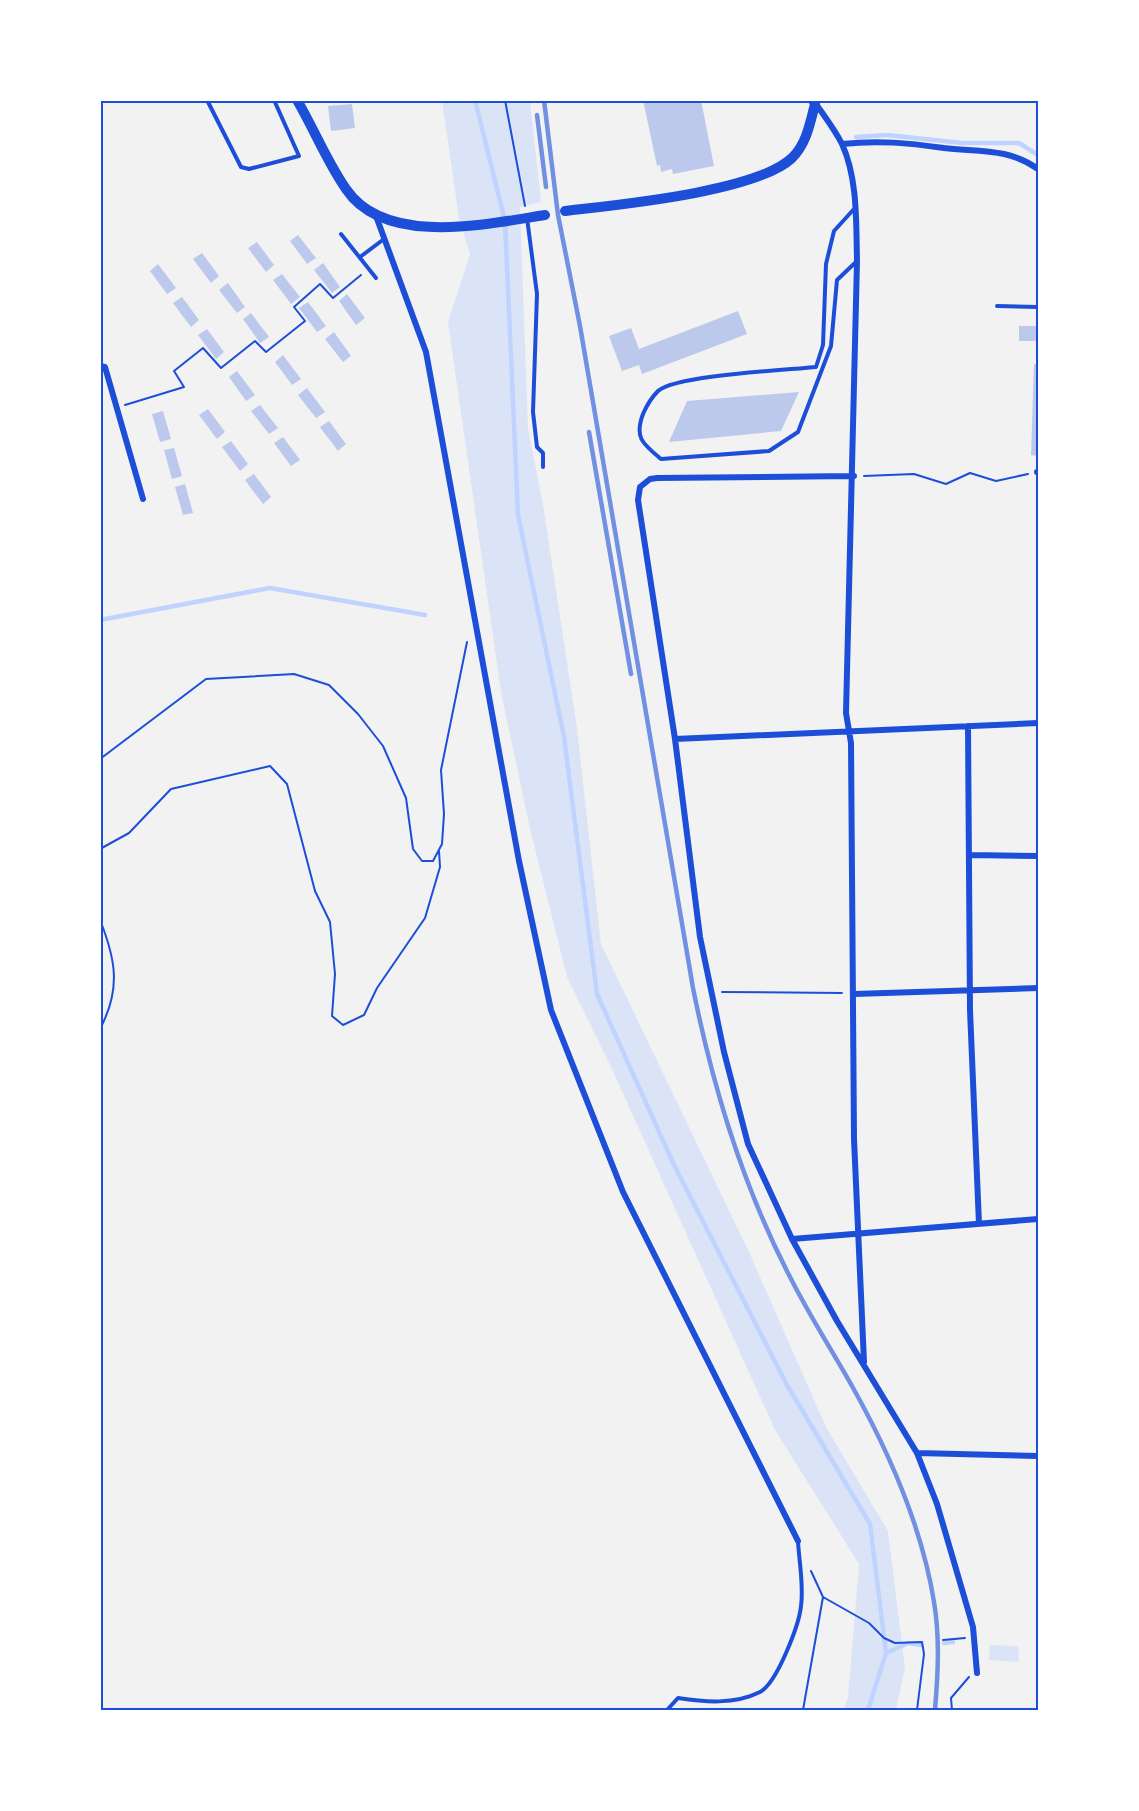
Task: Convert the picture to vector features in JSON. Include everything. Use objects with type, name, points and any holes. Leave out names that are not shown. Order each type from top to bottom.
[{"type":"street","points":[[297,100],[346,190],[360,205],[376,216],[424,226],[449,228],[545,215]]},
{"type":"street","points":[[814,102],[842,144],[852,177],[855,208],[857,261],[854,476],[846,713],[849,730],[856,1235],[864,1362]]},
{"type":"street","points":[[565,211],[724,187],[771,170],[791,159],[804,141],[814,102]]},
{"type":"street","points":[[842,144],[878,140],[990,150],[1019,157],[1038,170]]},
{"type":"street","points":[[376,216],[426,352],[519,861],[551,1010],[623,1192],[798,1541]]},
{"type":"street","points":[[100,366],[105,367],[143,499]]},
{"type":"street","points":[[854,476],[657,478],[645,482],[638,492],[710,992],[748,1144],[792,1239],[837,1322],[864,1362],[916,1453],[937,1504],[974,1637],[977,1673]]},
{"type":"street","points":[[675,739],[1038,723]]},
{"type":"street","points":[[968,726],[971,855],[969,990],[979,1224]]},
{"type":"street","points":[[971,855],[1038,856]]},
{"type":"street","points":[[854,994],[1038,988]]},
{"type":"street","points":[[792,1239],[1038,1220]]},
{"type":"street","points":[[916,1453],[1038,1456]]},
{"type":"lane","points":[[207,100],[241,167],[249,168],[299,156],[274,100]]},
{"type":"lane","points":[[855,208],[834,231],[826,264],[823,345],[816,367],[685,381],[659,390],[645,411],[638,428],[642,444],[661,459],[769,451],[798,432],[831,346],[837,280],[857,261]]},
{"type":"lane","points":[[527,218],[537,294],[533,412],[537,447],[543,453],[543,467]]},
{"type":"lane","points":[[341,234],[376,278]]},
{"type":"lane","points":[[360,257],[385,239]]},
{"type":"lane","points":[[997,306],[1038,307]]},
{"type":"lane","points":[[667,1710],[678,1698],[708,1702],[761,1691],[780,1667],[801,1606],[798,1541]]},
{"type":"path","points":[[505,100],[527,218]]},
{"type":"path","points":[[117,407],[184,387],[174,371],[203,348],[221,368],[255,341],[266,352],[305,321],[294,307],[320,284],[333,298],[369,269]]},
{"type":"path","points":[[854,476],[914,474],[946,484],[970,473],[996,481],[1038,472]]},
{"type":"path","points":[[100,759],[206,679],[294,674],[329,685],[358,714],[383,746],[406,798],[413,849],[422,861],[433,861],[442,844],[444,814],[441,770],[467,642]]},
{"type":"path","points":[[100,849],[129,833],[171,789],[270,766],[288,784],[315,891],[330,922],[335,974],[332,1016],[343,1025],[364,1015],[377,988],[425,918],[440,867],[439,851]]},
{"type":"path","points":[[100,920],[110,944],[116,972],[110,1010],[100,1029]]},
{"type":"path","points":[[710,992],[854,994]]},
{"type":"path","points":[[802,1710],[823,1597],[810,1569]]},
{"type":"path","points":[[823,1597],[869,1623],[884,1638],[895,1643],[922,1642],[924,1654],[917,1710]]},
{"type":"path","points":[[943,1640],[974,1637]]},
{"type":"path","points":[[952,1710],[951,1698],[964,1680],[977,1673]]},
{"type":"shaded area","points":[[442,101],[530,101],[541,202],[520,207],[528,429],[543,504],[577,728],[601,944],[749,1252],[826,1427],[888,1531],[905,1668],[896,1710],[843,1710],[848,1697],[859,1564],[775,1430],[611,1067],[567,977],[530,829],[501,692],[448,322],[470,254],[459,218]]},
{"type":"shaded area","points":[[990,1645],[1018,1646],[1019,1662],[989,1660]]},
{"type":"building","points":[[643,100],[701,100],[714,166],[673,174],[672,169],[661,172],[660,165],[657,166]]},
{"type":"building","points":[[352,104],[355,128],[331,131],[328,106]]},
{"type":"building","points":[[298,235],[316,258],[307,264],[290,241]]},
{"type":"building","points":[[257,242],[274,265],[266,272],[248,248]]},
{"type":"building","points":[[202,253],[219,276],[211,283],[193,259]]},
{"type":"building","points":[[323,263],[340,287],[332,293],[314,270]]},
{"type":"building","points":[[158,264],[176,288],[167,294],[150,271]]},
{"type":"building","points":[[282,274],[300,297],[291,304],[273,280]]},
{"type":"building","points":[[228,283],[245,307],[237,313],[219,290]]},
{"type":"building","points":[[347,294],[365,318],[356,325],[339,301]]},
{"type":"building","points":[[182,297],[199,320],[191,327],[173,303]]},
{"type":"building","points":[[308,302],[326,326],[317,332],[299,308]]},
{"type":"building","points":[[738,311],[747,334],[642,374],[639,365],[622,371],[609,336],[631,328],[639,349]]},
{"type":"building","points":[[251,313],[269,337],[260,343],[243,319]]},
{"type":"building","points":[[1019,326],[1038,326],[1038,341],[1019,341]]},
{"type":"building","points":[[207,329],[224,352],[216,359],[198,335]]},
{"type":"building","points":[[334,332],[351,356],[343,362],[325,339]]},
{"type":"building","points":[[283,355],[301,379],[292,385],[275,362]]},
{"type":"building","points":[[1034,364],[1038,364],[1038,456],[1031,455]]},
{"type":"building","points":[[237,371],[255,395],[246,401],[229,377]]},
{"type":"building","points":[[307,388],[325,412],[316,418],[298,395]]},
{"type":"building","points":[[799,392],[781,431],[669,442],[687,401]]},
{"type":"building","points":[[260,405],[278,428],[269,434],[251,411]]},
{"type":"building","points":[[208,409],[225,432],[217,439],[199,415]]},
{"type":"building","points":[[163,411],[171,439],[160,442],[152,414]]},
{"type":"building","points":[[329,421],[346,444],[338,451],[320,427]]},
{"type":"building","points":[[283,437],[300,460],[291,466],[274,443]]},
{"type":"building","points":[[231,441],[248,464],[240,471],[222,447]]},
{"type":"building","points":[[174,448],[182,476],[172,479],[164,450]]},
{"type":"building","points":[[254,474],[271,497],[263,504],[245,480]]},
{"type":"building","points":[[185,484],[193,513],[183,515],[175,487]]},
{"type":"waterway","points":[[475,100],[505,221],[518,515],[564,737],[597,994],[674,1165],[787,1385],[870,1524],[886,1653],[868,1710]]},
{"type":"waterway","points":[[856,137],[887,135],[962,143],[1019,143],[1038,155]]},
{"type":"waterway","points":[[100,620],[270,588],[425,615]]},
{"type":"waterway","points":[[944,1643],[953,1642]]},
{"type":"waterway","points":[[886,1653],[908,1643],[921,1645]]},
{"type":"railway","points":[[544,100],[558,215],[580,326],[701,1025],[731,1135],[772,1241],[804,1303],[866,1411],[913,1518],[929,1574],[936,1615],[938,1656],[935,1710]]},
{"type":"railway","points":[[537,115],[546,187]]},
{"type":"railway","points":[[589,432],[631,674]]}]
